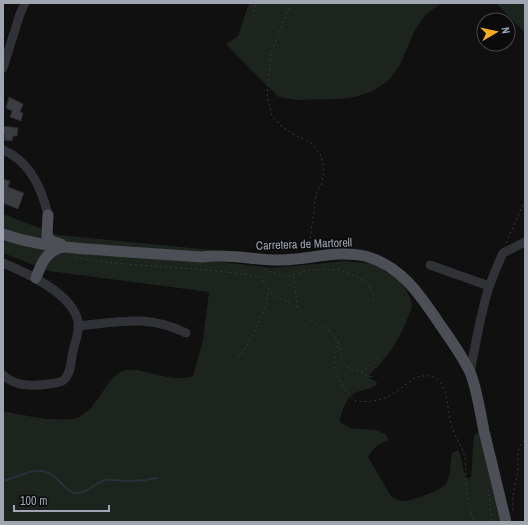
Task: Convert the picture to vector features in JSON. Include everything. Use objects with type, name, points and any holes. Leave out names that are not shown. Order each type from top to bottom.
[{"type":"main road","points":[[48,215],[52,223],[50,233],[54,243],[66,245]]},
{"type":"main road","points":[[3,227],[26,239],[38,249],[41,253],[42,261]]},
{"type":"main road","points":[[26,239],[37,242],[50,233]]},
{"type":"main road","name":"Carretera de Martorell","points":[[3,234],[66,245],[196,257],[212,256],[283,260],[341,254],[357,255],[380,261],[396,270],[408,280],[421,296],[455,346],[470,372],[510,518]]},
{"type":"main road","points":[[36,278],[42,261],[52,251],[66,245]]},
{"type":"street","points":[[3,68],[20,14],[25,3]]},
{"type":"street","points":[[3,150],[17,158],[31,173],[42,194],[48,215]]},
{"type":"street","points":[[470,372],[489,286],[503,253],[525,242]]},
{"type":"street","points":[[3,263],[36,278],[63,297],[78,322],[69,371],[64,380],[57,383],[32,386],[13,382],[3,375]]},
{"type":"street","points":[[430,265],[489,286]]},
{"type":"street","points":[[78,326],[138,320],[171,325],[186,332]]},
{"type":"path","points":[[253,17],[256,3]]},
{"type":"path","points":[[291,3],[271,53],[267,95],[272,116],[280,125],[292,134],[313,144],[320,154],[324,167],[322,183],[316,194],[310,241],[311,257]]},
{"type":"path","points":[[503,253],[525,200]]},
{"type":"path","points":[[66,245],[76,258],[177,267],[261,277],[268,289],[275,296],[287,300],[294,307],[298,307]]},
{"type":"path","points":[[252,259],[260,266],[271,272],[284,276],[293,276],[305,271],[321,269],[340,270],[364,280],[374,294],[374,302]]},
{"type":"path","points":[[293,276],[298,307],[306,318],[333,334],[338,343],[344,363],[353,370],[361,371],[367,376],[375,377]]},
{"type":"path","points":[[238,356],[243,352],[251,338],[266,306],[268,289]]},
{"type":"path","points":[[338,343],[334,360],[336,371],[344,390],[356,401],[375,401],[389,397],[414,378],[424,376],[437,380],[443,387],[447,397],[452,426],[465,456],[467,493],[474,522]]},
{"type":"path","points":[[361,371],[381,356]]},
{"type":"path","points":[[510,518],[518,470],[518,452],[525,440]]},
{"type":"path","points":[[489,487],[488,492],[492,522]]},
{"type":"shaded area","points":[[249,3],[442,3],[426,14],[415,30],[400,65],[389,80],[373,91],[355,97],[298,100],[279,97],[226,44],[238,36]]},
{"type":"shaded area","points":[[496,3],[525,3],[525,32],[516,24],[516,12],[505,12]]},
{"type":"shaded area","points":[[3,214],[58,235],[212,250],[211,261],[273,268],[346,261],[374,264],[400,280],[410,297],[412,307],[407,320],[395,345],[378,367],[370,374],[369,378],[377,382],[376,385],[351,395],[344,406],[340,422],[350,428],[375,430],[386,434],[388,440],[376,447],[368,457],[391,496],[402,501],[418,498],[446,484],[449,477],[452,453],[458,450],[467,479],[471,477],[474,435],[479,432],[500,522],[3,522],[3,411],[60,420],[76,418],[91,408],[113,378],[126,370],[143,371],[175,378],[193,376],[203,340],[209,292],[49,271],[3,253]]},
{"type":"building","points":[[9,97],[23,104],[20,112],[23,113],[21,121],[10,117],[12,111],[6,108]]},
{"type":"building","points":[[3,126],[18,128],[17,136],[13,136],[12,141],[4,140],[5,135],[3,135]]},
{"type":"building","points":[[3,179],[10,181],[8,187],[24,193],[18,209],[3,203]]},
{"type":"waterway","points":[[3,481],[34,471],[47,472],[54,476],[69,491],[80,493],[106,480],[136,481],[158,478]]}]
